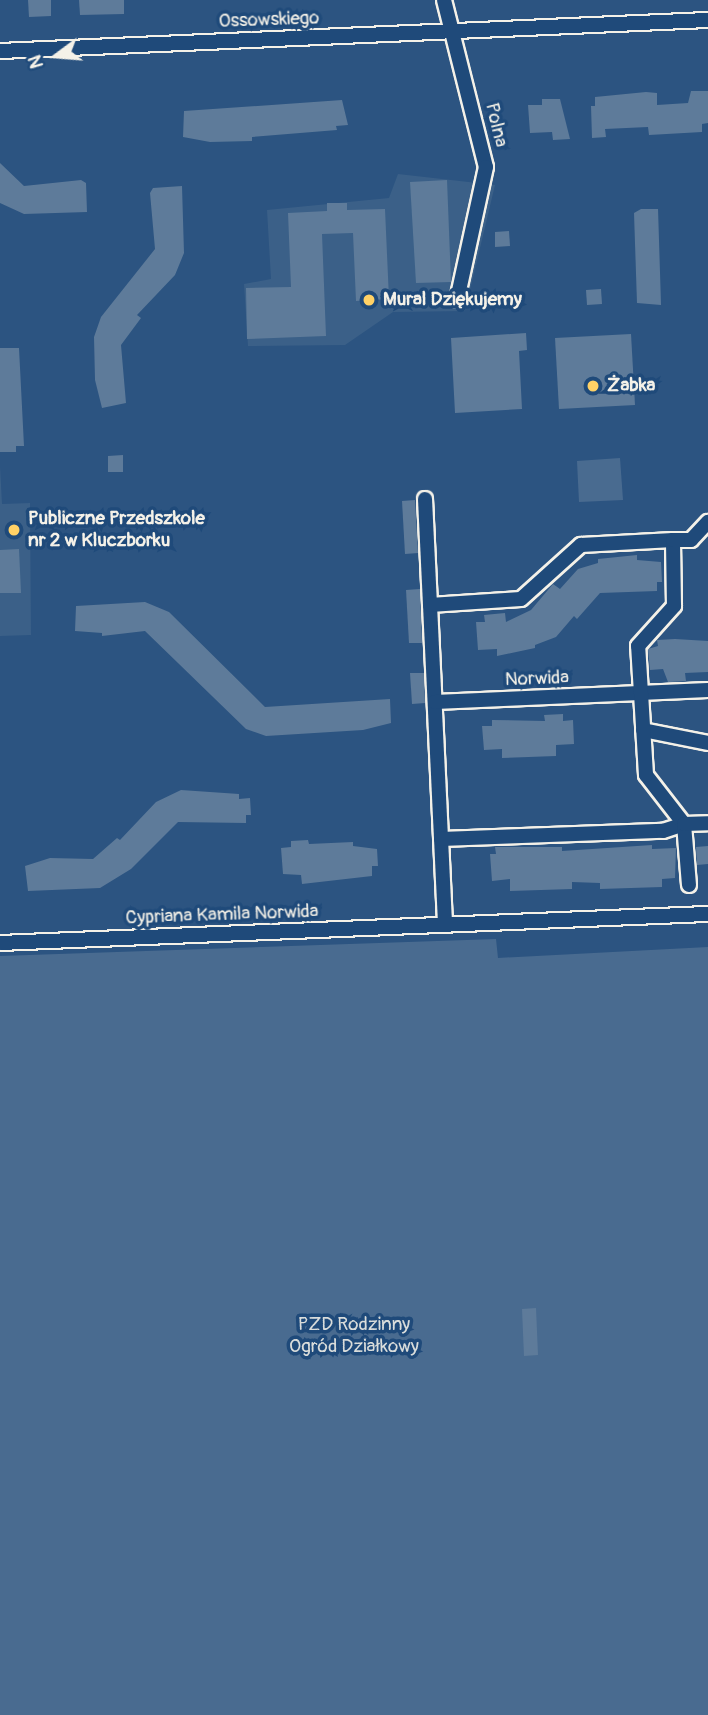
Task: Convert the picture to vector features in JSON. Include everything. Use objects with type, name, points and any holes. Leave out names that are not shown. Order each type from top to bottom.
[{"type":"street","name":"Polna","points":[[444,0],[455,31],[486,167],[457,300]]},
{"type":"street","name":"Ossowskiego","points":[[0,51],[708,20]]},
{"type":"street","points":[[425,499],[445,925]]},
{"type":"street","points":[[430,605],[521,598],[581,545],[691,540],[708,522]]},
{"type":"street","points":[[673,540],[674,606],[638,646],[646,775],[684,824],[689,885]]},
{"type":"street","name":"Norwida","points":[[435,702],[708,690]]},
{"type":"street","points":[[643,730],[708,743]]},
{"type":"street","points":[[441,839],[663,831],[684,824],[708,823]]},
{"type":"street","name":"Cypriana Kamila Norwida","points":[[0,943],[708,914]]},
{"type":"shaded area","points":[[398,174],[495,185],[465,311],[393,312],[345,345],[248,346],[244,284],[271,279],[267,210],[389,198]]},
{"type":"shaded area","name":"Publiczne Przedszkole nr 2 w Kluczborku","points":[[0,466],[2,504],[30,503],[31,635],[0,636]]},
{"type":"green space","points":[[620,458],[623,500],[579,502],[577,461]]},
{"type":"green space","name":"PZD Rodzinny Ogród Działkowy","points":[[496,939],[498,958],[708,947],[708,1715],[0,1715],[0,956]]},
{"type":"building","points":[[28,0],[51,0],[51,16],[29,17]]},
{"type":"building","points":[[79,0],[124,0],[124,14],[80,15]]},
{"type":"building","points":[[691,91],[708,91],[708,123],[702,124],[702,132],[649,135],[648,127],[605,129],[606,137],[592,138],[591,106],[595,106],[595,97],[657,93],[657,105],[688,103]]},
{"type":"building","points":[[542,99],[560,99],[570,139],[553,140],[552,132],[530,133],[528,105],[542,105]]},
{"type":"building","points":[[342,100],[348,125],[336,126],[337,130],[252,137],[252,141],[210,142],[183,137],[184,111]]},
{"type":"building","points":[[0,163],[24,186],[81,180],[86,183],[87,212],[24,214],[0,203]]},
{"type":"building","points":[[447,180],[451,282],[416,283],[410,182]]},
{"type":"building","points":[[182,186],[184,253],[175,275],[137,315],[141,318],[121,345],[126,403],[102,408],[95,380],[94,337],[101,317],[155,249],[150,193],[153,188]]},
{"type":"building","points":[[327,203],[347,203],[347,210],[385,209],[389,299],[356,301],[353,233],[322,234],[326,336],[247,339],[246,288],[291,287],[288,213],[327,211]]},
{"type":"building","points":[[641,209],[658,209],[661,305],[637,303],[634,213]]},
{"type":"building","points":[[509,231],[510,246],[495,247],[495,232]]},
{"type":"building","points":[[601,289],[602,304],[587,305],[586,290]]},
{"type":"building","points":[[526,333],[527,350],[519,351],[522,409],[455,413],[451,338]]},
{"type":"building","points":[[631,334],[635,405],[559,409],[555,338]]},
{"type":"building","points":[[0,348],[19,348],[24,446],[16,446],[16,452],[0,452]]},
{"type":"building","points":[[123,455],[123,472],[108,472],[108,456]]},
{"type":"building","points":[[415,500],[418,553],[405,554],[402,501]]},
{"type":"building","points":[[19,549],[21,593],[0,593],[0,550]]},
{"type":"building","points":[[637,555],[637,560],[661,562],[662,582],[657,582],[657,591],[600,593],[577,619],[574,616],[556,637],[535,645],[535,648],[497,656],[497,649],[478,650],[476,622],[485,622],[484,615],[505,613],[506,622],[531,610],[553,584],[560,589],[578,569],[598,563],[598,559]]},
{"type":"building","points":[[420,589],[422,643],[409,643],[406,590]]},
{"type":"building","points":[[145,602],[169,612],[265,707],[390,699],[391,723],[363,730],[266,736],[246,729],[145,631],[102,636],[102,633],[75,631],[76,606]]},
{"type":"building","points":[[657,640],[708,641],[708,672],[685,673],[686,681],[668,682],[663,669],[650,670],[648,649],[658,646]]},
{"type":"building","points":[[410,673],[424,673],[425,703],[412,704]]},
{"type":"building","points":[[563,714],[563,721],[573,720],[574,744],[556,745],[556,756],[502,758],[502,749],[484,750],[482,726],[492,726],[492,720],[545,721],[544,715]]},
{"type":"building","points":[[181,790],[239,794],[239,799],[250,798],[251,815],[246,815],[246,823],[178,822],[131,869],[100,888],[28,891],[25,866],[50,858],[93,859],[117,838],[120,840],[156,802]]},
{"type":"building","points":[[308,840],[309,844],[353,842],[353,846],[377,849],[378,866],[372,866],[372,876],[302,884],[301,875],[283,874],[281,848],[291,847],[291,841]]},
{"type":"building","points":[[652,845],[652,849],[676,848],[675,878],[662,879],[662,887],[600,889],[600,883],[572,882],[572,889],[510,891],[510,879],[492,881],[490,854],[496,854],[495,847],[562,847],[562,851]]},
{"type":"building","points":[[708,846],[708,864],[697,865],[696,847]]},
{"type":"building","points":[[536,1308],[538,1355],[524,1356],[522,1309]]},
{"type":"place","name":"Mural Dziękujemy","points":[[369,300]]},
{"type":"place","name":"Żabka","points":[[593,386]]},
{"type":"place","name":"Publiczne Przedszkole nr 2 w Kluczborku","points":[[14,530]]}]
